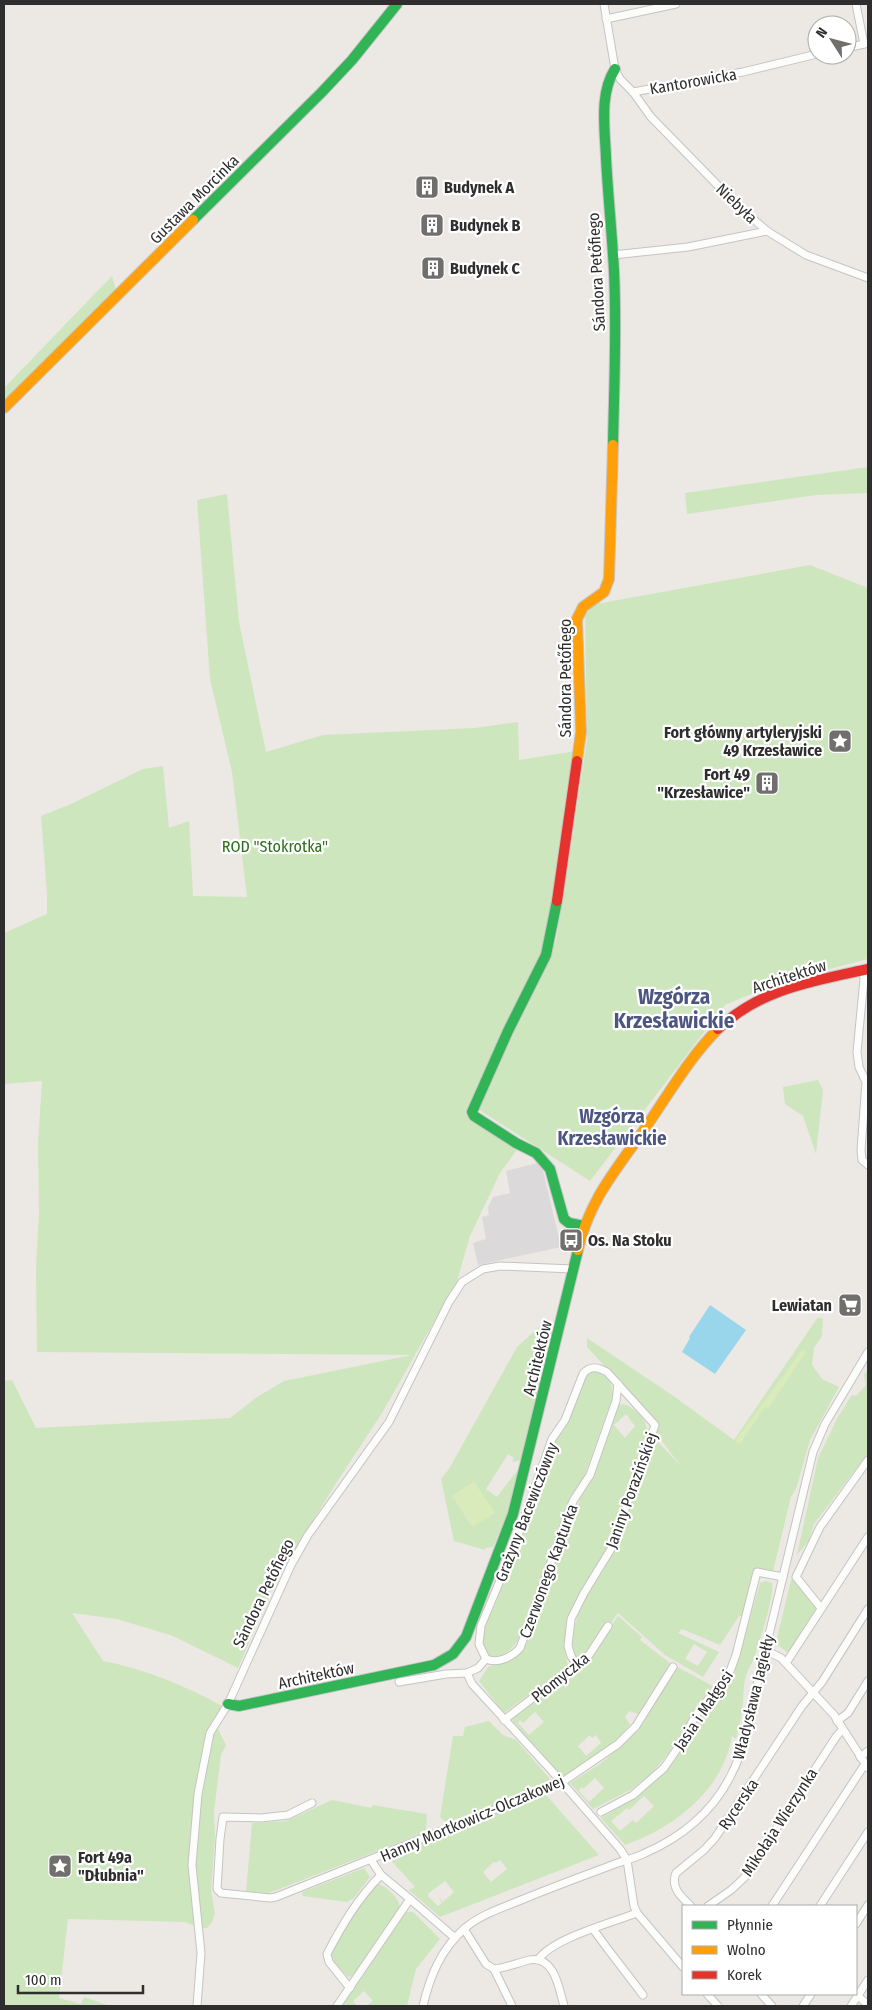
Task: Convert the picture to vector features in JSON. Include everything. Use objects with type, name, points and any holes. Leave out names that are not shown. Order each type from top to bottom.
[{"type":"street","name":"Gustawa Morcinka","points":[[4,408],[322,92],[359,53],[397,4]]},
{"type":"street","points":[[604,4],[614,69]]},
{"type":"street","points":[[606,18],[676,4]]},
{"type":"street","points":[[856,4],[866,43]]},
{"type":"street","name":"Kantorowicka","points":[[614,69],[620,79],[634,92],[743,72],[807,56]]},
{"type":"street","name":"Sándora Petőfiego","points":[[584,1226],[570,1223],[564,1219],[550,1169],[536,1153],[500,1133],[474,1116],[472,1112],[508,1031],[546,955],[553,926],[582,732],[578,619],[583,607],[604,592],[610,572],[615,355],[613,255],[609,215],[604,110],[610,77],[614,69]]},
{"type":"street","name":"Niebyła","points":[[634,92],[651,117],[735,203],[767,231],[806,255],[868,278]]},
{"type":"street","points":[[613,255],[688,247],[767,231]]},
{"type":"street","points":[[866,970],[857,1052],[859,1067],[866,1082],[861,1150],[862,1160],[868,1165]]},
{"type":"street","name":"Architektów","points":[[228,1704],[239,1706],[434,1665],[448,1658],[459,1646],[466,1637],[513,1514],[584,1226],[602,1190],[701,1048],[721,1026],[748,1006],[774,993],[866,970]]},
{"type":"street","name":"Sándora Petőfiego","points":[[197,2006],[201,1960],[192,1865],[198,1794],[210,1733],[228,1704],[290,1565],[308,1535],[388,1422],[449,1302],[462,1282],[483,1269],[491,1267],[573,1269]]},
{"type":"street","name":"Władysława Jagiełły","points":[[423,2006],[432,1973],[443,1953],[464,1929],[490,1913],[642,1854],[681,1834],[699,1819],[724,1789],[741,1751],[817,1441],[868,1352]]},
{"type":"street","name":"Janiny Porazińskiej","points":[[576,1664],[568,1646],[571,1619],[584,1593],[611,1549],[655,1425],[607,1372],[601,1368],[588,1369]]},
{"type":"street","name":"Grażyny Bacewiczówny","points":[[486,1659],[479,1644],[481,1626],[514,1547],[552,1439],[565,1420],[580,1377],[588,1369]]},
{"type":"street","name":"Czerwonego Kapturka","points":[[467,1673],[478,1668],[486,1659],[498,1661],[512,1655],[520,1648],[573,1501],[590,1475],[616,1401],[618,1384]]},
{"type":"street","points":[[616,1401],[632,1400]]},
{"type":"street","points":[[821,1608],[796,1577],[820,1527],[868,1460]]},
{"type":"street","points":[[786,1663],[868,1537]]},
{"type":"street","name":"Jasia i Małgosi","points":[[601,1812],[633,1795],[664,1768],[679,1746],[697,1713],[729,1674],[736,1655],[758,1572],[783,1577]]},
{"type":"street","name":"Rycerska","points":[[690,1905],[675,1888],[674,1879],[676,1873],[704,1850],[714,1838],[868,1609]]},
{"type":"street","name":"Płomyczka","points":[[504,1720],[589,1655],[608,1626]]},
{"type":"street","points":[[765,1650],[781,1658],[813,1693],[837,1721],[866,1766],[773,1905]]},
{"type":"street","name":"Hanny Mortkowicz-Olczakowej","points":[[312,1803],[288,1815],[261,1818],[223,1817],[217,1889],[222,1893],[270,1898],[371,1860],[560,1783],[618,1744],[636,1726],[673,1667]]},
{"type":"street","points":[[399,1682],[446,1674],[467,1673],[472,1684],[620,1849],[627,1860],[634,1906],[637,1912],[682,1966]]},
{"type":"street","points":[[837,1721],[848,1713],[868,1681]]},
{"type":"street","name":"Mikołaja Wierzynka","points":[[709,1905],[744,1878],[842,1730]]},
{"type":"street","points":[[860,1757],[868,1751]]},
{"type":"street","points":[[821,1905],[868,1832]]},
{"type":"street","points":[[371,1860],[381,1874],[455,1938]]},
{"type":"street","points":[[350,1988],[329,1962],[327,1954],[341,1926],[360,1898],[381,1874]]},
{"type":"street","points":[[337,2006],[410,1899]]},
{"type":"street","points":[[857,1922],[868,1905]]},
{"type":"street","points":[[538,1960],[548,1949],[637,1912]]},
{"type":"street","points":[[464,1929],[486,1964],[494,1969],[512,2006]]},
{"type":"street","points":[[594,1929],[606,1948],[644,1995]]},
{"type":"street","points":[[494,1969],[529,1960],[538,1960],[545,1963],[554,1973],[564,2006]]},
{"type":"street","points":[[851,2006],[868,1980]]},
{"type":"street","points":[[708,1995],[718,2006]]},
{"type":"street","points":[[761,1995],[772,2006]]},
{"type":"street","points":[[802,2006],[810,1995]]},
{"type":"street","points":[[858,1996],[868,2005]]},
{"type":"shaded area","points":[[541,1162],[561,1247],[478,1265],[473,1243],[486,1239],[482,1217],[489,1215],[488,1207],[493,1197],[510,1193],[506,1171]]},
{"type":"green space","points":[[112,276],[116,290],[4,402],[4,388]]},
{"type":"green space","points":[[868,467],[868,493],[816,495],[687,514],[685,493]]},
{"type":"green space","name":"ROD \"Stokrotka\"","points":[[227,494],[239,622],[266,752],[323,735],[475,728],[518,722],[519,760],[576,751],[560,842],[546,944],[466,1115],[519,1147],[500,1173],[470,1236],[457,1281],[382,1413],[276,1580],[238,1668],[173,1636],[117,1619],[72,1613],[103,1661],[134,1668],[164,1679],[222,1706],[215,1723],[226,1745],[221,1755],[214,1812],[215,1836],[211,1890],[215,1914],[207,1928],[199,1928],[185,1922],[68,1919],[59,1998],[81,2004],[84,1997],[110,2006],[4,2006],[4,1381],[12,1380],[36,1428],[230,1418],[257,1397],[284,1381],[412,1355],[37,1352],[38,1144],[42,1081],[4,1084],[4,933],[47,914],[41,816],[71,804],[143,769],[163,766],[169,828],[189,821],[193,896],[247,897],[232,772],[210,679],[197,500]]},
{"type":"green space","points":[[810,565],[868,588],[868,959],[783,981],[725,1005],[590,1181],[478,1109],[556,941],[587,740],[585,606]]},
{"type":"green space","points":[[818,1080],[823,1090],[816,1154],[803,1116],[785,1104],[783,1087]]},
{"type":"green space","points":[[818,1317],[823,1319],[822,1336],[814,1348],[812,1365],[822,1379],[839,1387],[810,1440],[796,1489],[791,1497],[773,1571],[756,1569],[744,1616],[739,1616],[720,1645],[682,1629],[678,1633],[719,1652],[703,1677],[665,1655],[618,1613],[610,1624],[606,1622],[584,1655],[580,1658],[575,1657],[573,1644],[578,1614],[593,1582],[619,1545],[617,1543],[622,1528],[628,1520],[625,1517],[631,1500],[637,1496],[634,1493],[649,1450],[656,1440],[680,1465],[655,1432],[658,1424],[587,1347],[587,1338],[672,1395],[734,1440]],"holes":[[[694,1644],[707,1652],[698,1666],[685,1659]]]},
{"type":"green space","points":[[548,1319],[555,1327],[522,1460],[512,1462],[514,1458],[508,1454],[486,1489],[497,1497],[520,1467],[508,1512],[493,1547],[485,1548],[485,1550],[454,1541],[441,1479],[449,1469],[517,1347]]},
{"type":"green space","points":[[803,1349],[806,1352],[768,1409],[765,1407],[740,1444],[735,1441]]},
{"type":"green space","points":[[868,1369],[868,1453],[814,1524],[809,1540],[797,1555],[818,1458],[838,1417],[852,1395],[856,1396],[866,1385],[864,1375]]},
{"type":"green space","points":[[596,1371],[609,1380],[613,1396],[584,1477],[571,1497],[520,1637],[507,1652],[499,1656],[489,1656],[481,1640],[482,1631],[494,1608],[555,1438],[569,1419],[583,1378],[590,1372]]},
{"type":"green space","points":[[623,1404],[636,1411],[643,1419],[647,1432],[605,1553],[588,1579],[568,1621],[564,1648],[568,1666],[504,1713],[479,1681],[488,1667],[512,1659],[525,1646],[565,1531],[575,1507],[580,1502],[578,1497],[590,1481],[619,1405]],"holes":[[[626,1414],[635,1426],[625,1438],[614,1425]]]},
{"type":"green space","points":[[474,1481],[495,1513],[472,1527],[452,1496]]},
{"type":"green space","points":[[791,1580],[815,1604],[816,1611],[790,1651],[787,1652],[778,1645],[777,1638]]},
{"type":"green space","points":[[766,1581],[772,1583],[769,1609],[745,1680],[742,1714],[736,1739],[732,1736],[727,1756],[718,1774],[707,1790],[678,1818],[661,1829],[625,1845],[601,1818],[637,1796],[661,1775],[672,1762],[698,1721],[697,1718],[719,1696],[734,1675],[760,1583]],"holes":[[[644,1796],[654,1806],[636,1823],[633,1820],[620,1831],[611,1821],[627,1808],[629,1810]]]},
{"type":"green space","points":[[618,1616],[642,1637],[640,1640],[670,1663],[638,1714],[629,1711],[625,1717],[630,1724],[624,1731],[608,1747],[562,1777],[512,1720],[513,1716],[583,1665]],"holes":[[[535,1712],[544,1722],[529,1735],[518,1723],[520,1720],[523,1723]],[[590,1735],[592,1738],[596,1735],[601,1743],[586,1756],[578,1746]]]},
{"type":"green space","points":[[677,1667],[713,1686],[697,1705],[668,1754],[651,1774],[632,1789],[593,1809],[570,1783],[600,1764],[639,1730]],"holes":[[[595,1778],[604,1788],[589,1802],[579,1791],[581,1787],[583,1789]]]},
{"type":"green space","points":[[489,1721],[503,1735],[516,1740],[550,1779],[546,1785],[447,1823],[440,1817],[453,1736],[463,1736],[465,1727]]},
{"type":"green space","points":[[546,1795],[599,1855],[440,1917],[409,1890],[415,1887],[387,1856]],"holes":[[[500,1860],[507,1869],[491,1882],[483,1872],[494,1862],[496,1863]],[[445,1881],[454,1892],[443,1902],[438,1896],[442,1903],[438,1906],[428,1896],[429,1893]]]},
{"type":"green space","points":[[332,1800],[372,1808],[372,1805],[427,1814],[426,1832],[269,1893],[246,1892],[252,1823],[286,1821]]},
{"type":"green space","points":[[364,1868],[370,1877],[354,1898],[347,1902],[303,1896],[302,1892]]},
{"type":"green space","points":[[379,1884],[392,1894],[398,1901],[400,1908],[355,1975],[348,1977],[331,1959],[330,1952],[354,1911],[375,1886]]},
{"type":"green space","points":[[405,1912],[413,1912],[440,1939],[416,1969],[407,2006],[366,2006],[373,2001],[364,1991],[353,2001],[357,2006],[340,2006]]},
{"type":"water","points":[[710,1305],[746,1330],[715,1374],[682,1352],[689,1337]]},
{"type":"traffic: fast","points":[[193,220],[322,92],[352,60],[397,4]]},
{"type":"traffic: fast","points":[[613,445],[615,293],[604,112],[607,89],[615,69]]},
{"type":"traffic: fast","points":[[557,901],[546,955],[508,1031],[472,1112],[474,1116],[516,1143],[536,1153],[550,1169],[564,1219],[569,1223],[584,1226]]},
{"type":"traffic: fast","points":[[228,1704],[239,1706],[434,1665],[453,1654],[466,1637],[513,1514],[578,1250]]},
{"type":"traffic: slow","points":[[4,408],[193,220]]},
{"type":"traffic: slow","points":[[577,761],[581,732],[577,619],[583,607],[604,592],[609,579],[613,445]]},
{"type":"traffic: slow","points":[[578,1250],[590,1213],[607,1182],[690,1062],[718,1029]]},
{"type":"traffic: jam","points":[[557,901],[577,761]]},
{"type":"traffic: jam","points":[[718,1029],[751,1004],[788,988],[868,969]]},
{"type":"place","name":"Budynek A","points":[[427,187]]},
{"type":"place","name":"Budynek B","points":[[432,225]]},
{"type":"place","name":"Budynek C","points":[[433,268]]},
{"type":"place","name":"Fort główny artyleryjski 49 Krzesławice","points":[[840,741]]},
{"type":"place","name":"Fort 49 \"Krzesławice\"","points":[[767,783]]},
{"type":"place","name":"Os. Na Stoku","points":[[571,1240]]},
{"type":"place","name":"Lewiatan","points":[[850,1305]]},
{"type":"place","name":"Fort 49a \"Dłubnia\"","points":[[60,1866]]},
{"type":"district","name":"Wzgórza Krzesławickie","points":[[674,1009]]},
{"type":"district","name":"Wzgórza Krzesławickie","points":[[612,1127]]}]
